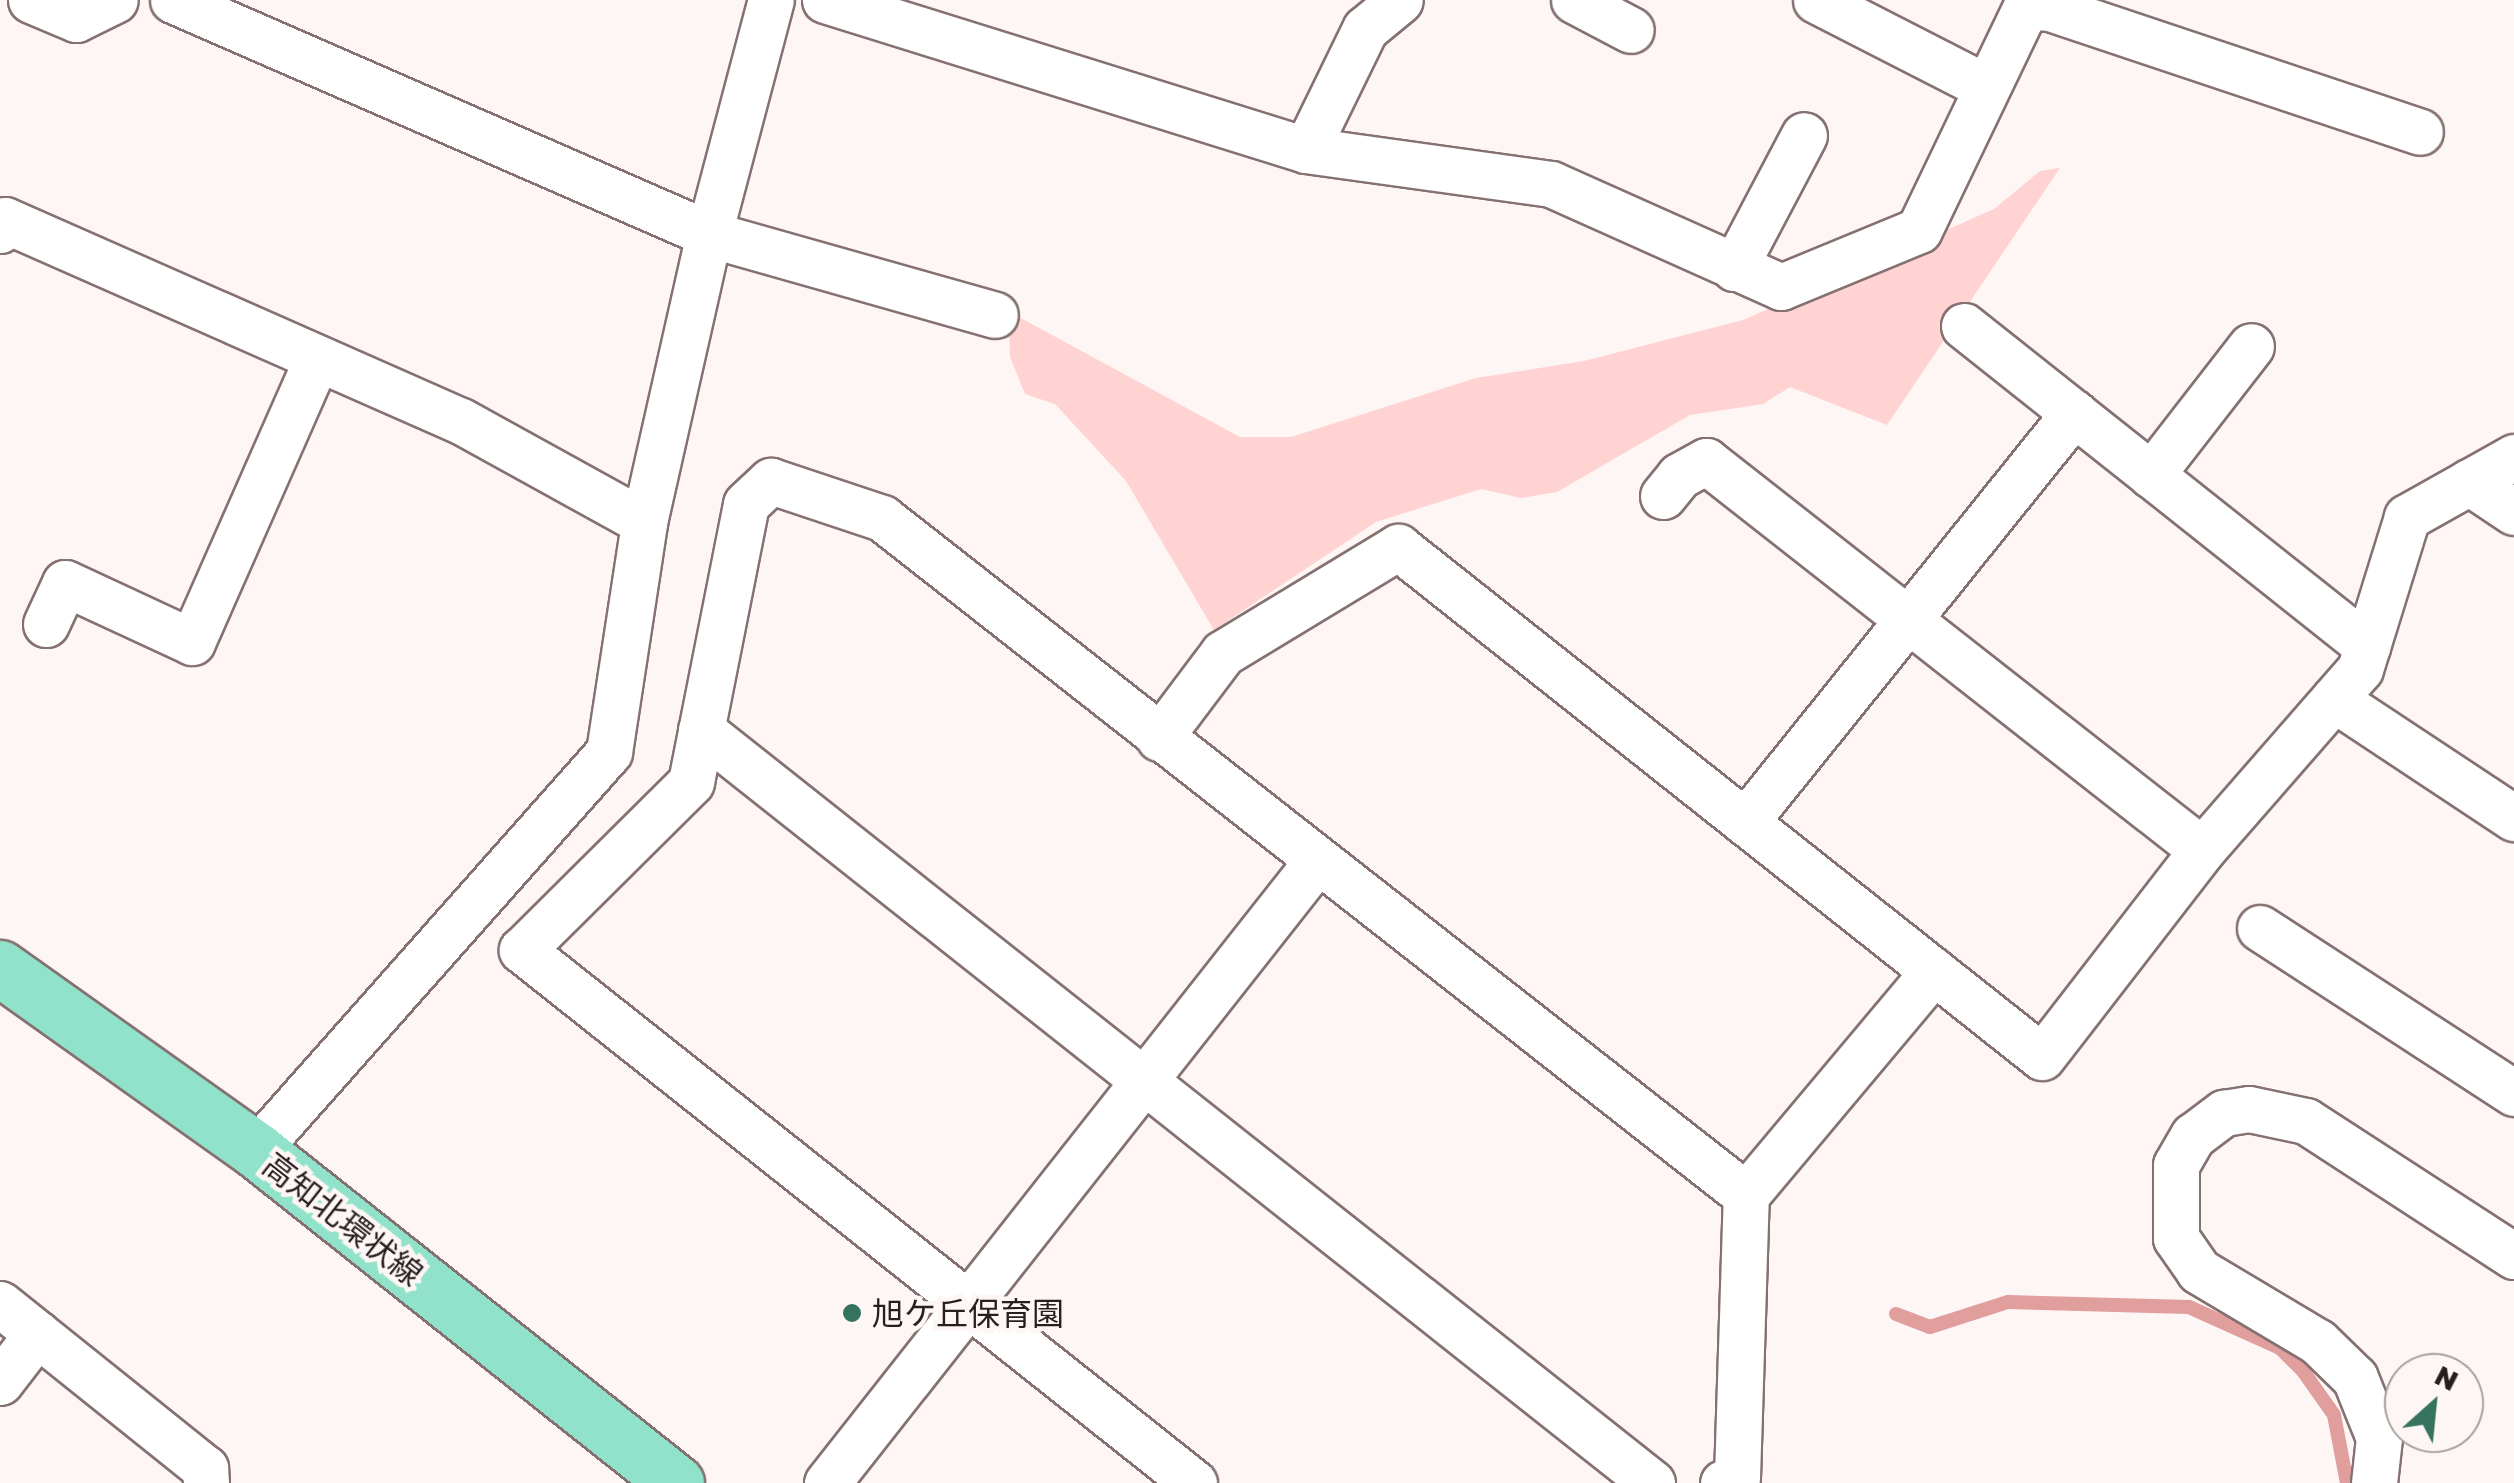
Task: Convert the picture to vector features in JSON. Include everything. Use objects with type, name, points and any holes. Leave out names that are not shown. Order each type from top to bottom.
[{"type":"main road","name":"高知北環状線","points":[[0,968],[256,1150],[676,1483]]},
{"type":"street","points":[[32,0],[76,19],[115,0]]},
{"type":"street","points":[[173,0],[709,234],[995,315]]},
{"type":"street","points":[[256,1150],[609,752],[644,522],[709,234],[771,0]]},
{"type":"street","points":[[825,0],[1306,150],[1551,184],[1781,287],[1919,230],[2026,7],[2050,8],[2420,132]]},
{"type":"street","points":[[1306,150],[1363,14],[1400,0]]},
{"type":"street","points":[[1574,0],[1630,30]]},
{"type":"street","points":[[1816,0],[1986,87]]},
{"type":"street","points":[[1734,268],[1804,135]]},
{"type":"street","points":[[2,223],[461,421],[644,522]]},
{"type":"street","points":[[1964,326],[2367,646]]},
{"type":"street","points":[[2151,475],[2251,346]]},
{"type":"street","points":[[46,624],[65,583],[192,642],[317,358]]},
{"type":"street","points":[[1745,822],[2074,413]]},
{"type":"street","points":[[1160,738],[1223,653],[1398,547],[2042,1057],[2202,850],[2360,669],[2407,517],[2514,457]]},
{"type":"street","points":[[1663,496],[1679,476],[1706,460],[2202,850]]},
{"type":"street","points":[[1194,1483],[522,950],[691,782],[746,504],[770,482],[882,518],[1746,1195]]},
{"type":"street","points":[[2469,482],[2514,512]]},
{"type":"street","points":[[2334,699],[2514,818]]},
{"type":"street","points":[[701,730],[1652,1483]]},
{"type":"street","points":[[827,1483],[1316,861]]},
{"type":"street","points":[[2260,928],[2514,1093]]},
{"type":"street","points":[[1723,1483],[1737,1477],[1746,1195],[1934,971]]},
{"type":"street","points":[[2374,1483],[2378,1438],[2355,1378],[2318,1342],[2200,1271],[2176,1238],[2176,1165],[2193,1136],[2224,1114],[2249,1109],[2306,1121],[2514,1256]]},
{"type":"street","points":[[0,1304],[205,1468],[206,1483]]},
{"type":"street","points":[[0,1382],[38,1334]]},
{"type":"shaded area","points":[[2060,168],[1887,425],[1790,387],[1763,404],[1690,415],[1557,492],[1521,498],[1481,489],[1376,522],[1214,630],[1126,481],[1055,404],[1025,394],[1010,357],[1009,331],[1017,316],[1240,437],[1291,437],[1476,378],[1584,361],[1743,320],[1994,209],[2040,171]]},
{"type":"waterway","points":[[1896,1314],[1930,1327],[2008,1302],[2189,1307],[2280,1348],[2303,1371],[2334,1415],[2347,1483]]},
{"type":"place","name":"旭ケ丘保育園","points":[[852,1313]]}]
